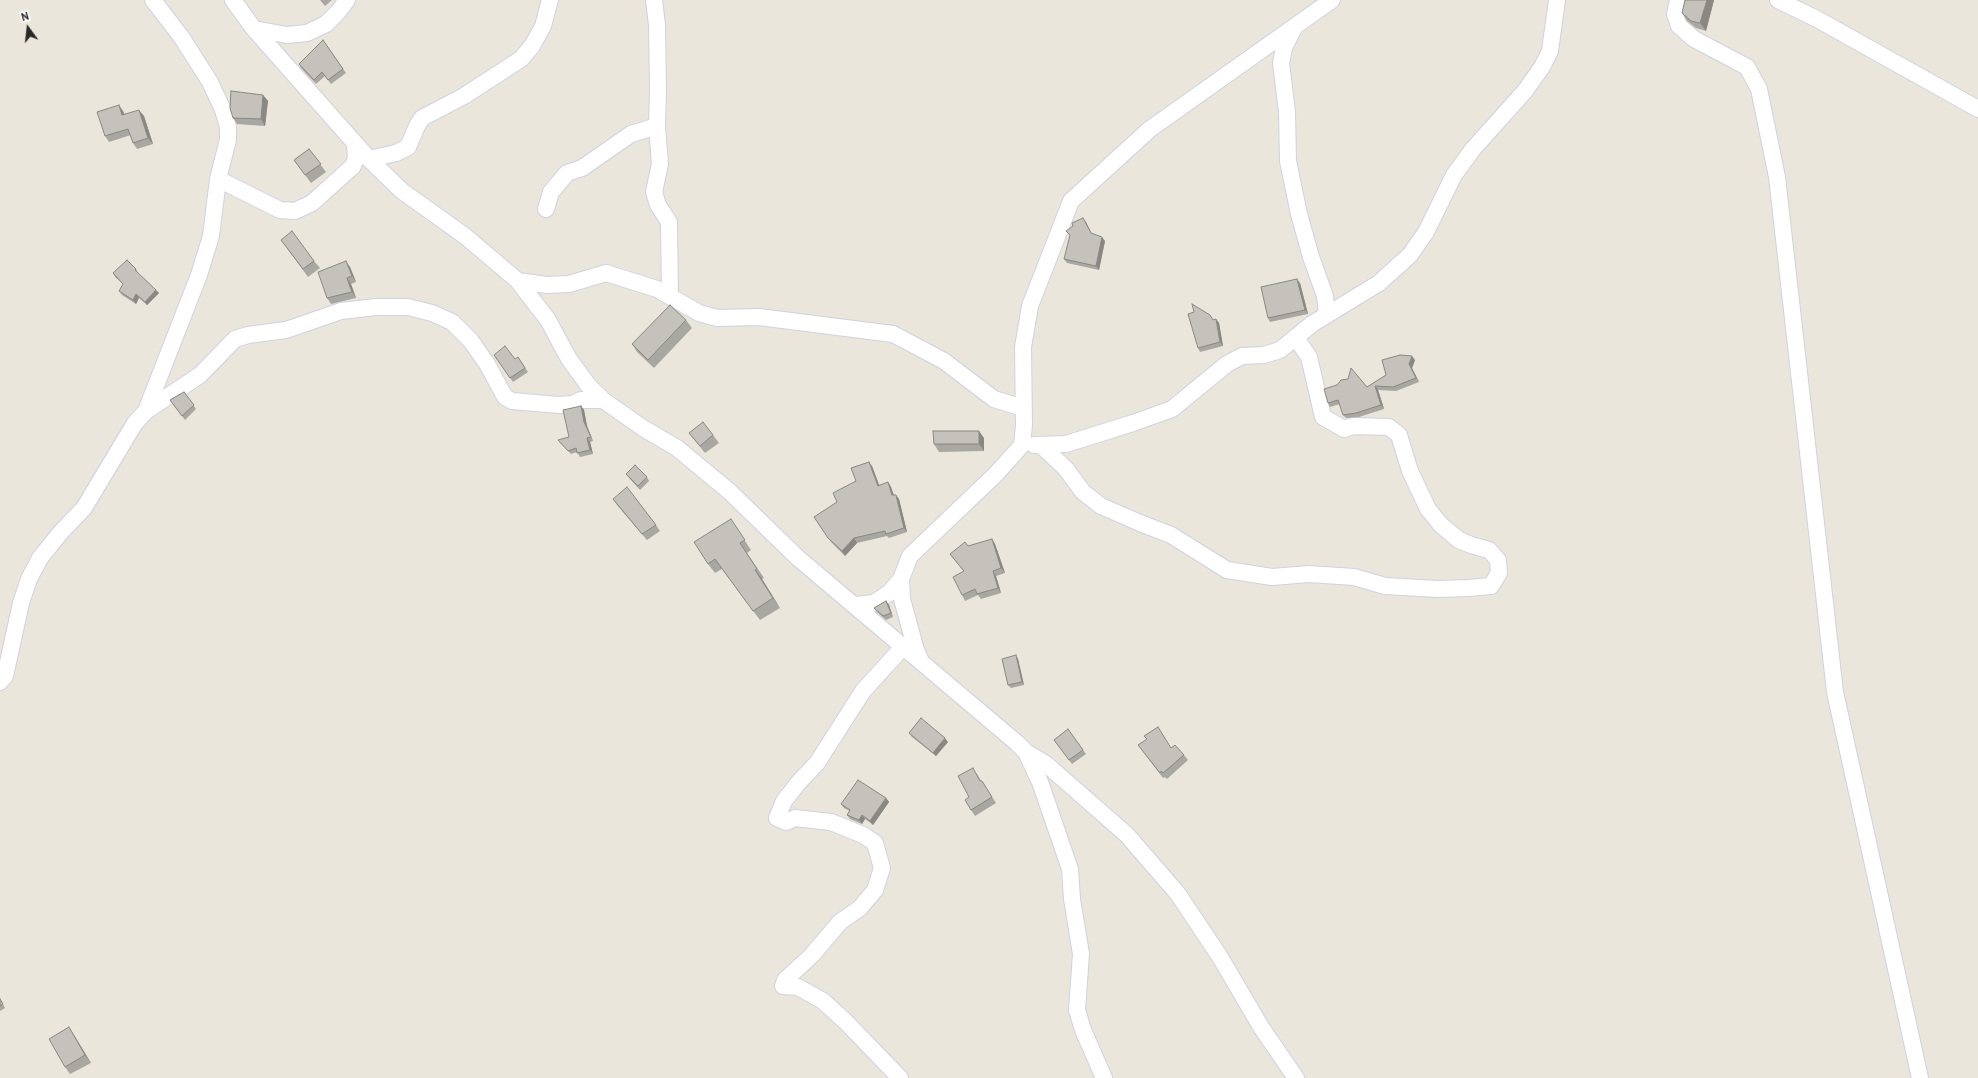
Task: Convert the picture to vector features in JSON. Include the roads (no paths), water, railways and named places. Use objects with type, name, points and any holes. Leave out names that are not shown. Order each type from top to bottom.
[{"type":"street","points":[[146,411],[199,275],[211,236],[218,179],[228,140],[228,127],[224,110],[210,82],[182,38],[153,0]]},
{"type":"street","points":[[233,0],[254,29],[355,145],[371,161],[402,191],[465,236],[518,281],[548,320],[569,359],[588,384],[603,400],[642,428],[677,448],[730,492],[798,558],[1026,752],[1046,764],[1127,835],[1178,894],[1220,957],[1262,1027],[1296,1078]]},
{"type":"street","points":[[254,29],[287,35],[307,33],[326,24],[347,0]]},
{"type":"street","points":[[218,179],[280,210],[295,211],[312,203],[353,166],[396,153],[408,147],[422,118],[464,96],[521,59],[532,46],[543,26],[550,0]]},
{"type":"street","points":[[654,0],[657,25],[657,126],[660,164],[654,192],[658,205],[669,222],[670,296]]},
{"type":"street","points":[[855,605],[874,603],[889,593],[901,579],[910,556],[996,474],[1022,445],[1023,347],[1030,306],[1070,201],[1150,129],[1332,0]]},
{"type":"street","points":[[1022,445],[1042,446],[1066,444],[1172,409],[1227,364],[1242,356],[1264,355],[1280,350],[1312,324],[1379,283],[1410,255],[1426,232],[1457,170],[1473,149],[1525,91],[1542,67],[1550,51],[1556,0]]},
{"type":"street","points":[[1678,0],[1675,14],[1679,26],[1694,39],[1748,67],[1759,89],[1777,177],[1835,692],[1920,1078]]},
{"type":"street","points":[[1778,0],[1817,19],[1978,109]]},
{"type":"street","points":[[1296,25],[1284,48],[1281,63],[1287,112],[1288,161],[1303,228],[1311,257],[1325,296],[1327,315]]},
{"type":"street","points":[[546,209],[551,192],[567,173],[582,168],[630,134],[657,126]]},
{"type":"street","points":[[353,166],[356,158],[355,145]]},
{"type":"street","points":[[518,281],[547,285],[569,284],[606,273],[657,290],[699,313],[718,318],[759,317],[893,334],[944,361],[994,399],[1023,408]]},
{"type":"street","points":[[0,682],[5,676],[21,603],[29,579],[40,558],[84,508],[135,424],[146,411],[200,375],[234,339],[248,335],[286,330],[341,311],[376,307],[408,307],[432,313],[452,322],[471,341],[487,364],[505,397],[512,401],[559,405],[573,404],[581,400],[587,392],[588,384]]},
{"type":"street","points":[[1042,446],[1066,469],[1083,492],[1101,506],[1140,523],[1171,534],[1227,570],[1272,578],[1309,574],[1354,577],[1385,586],[1446,589],[1491,586],[1499,573],[1498,560],[1489,550],[1459,540],[1441,525],[1428,509],[1410,471],[1399,435],[1389,427],[1354,426],[1344,429],[1323,417],[1309,357],[1296,338]]},
{"type":"street","points":[[581,400],[603,400]]},
{"type":"street","points":[[901,579],[902,599],[916,650],[921,662]]},
{"type":"street","points":[[900,1078],[851,1027],[823,1001],[798,987],[783,986],[785,980],[812,955],[840,922],[860,908],[875,890],[882,868],[875,843],[863,835],[831,822],[795,818],[786,822],[777,818],[784,801],[799,782],[818,764],[863,691],[903,647]]},
{"type":"street","points":[[1026,752],[1040,782],[1070,869],[1072,899],[1081,954],[1077,1010],[1083,1030],[1093,1049],[1104,1078]]}]
